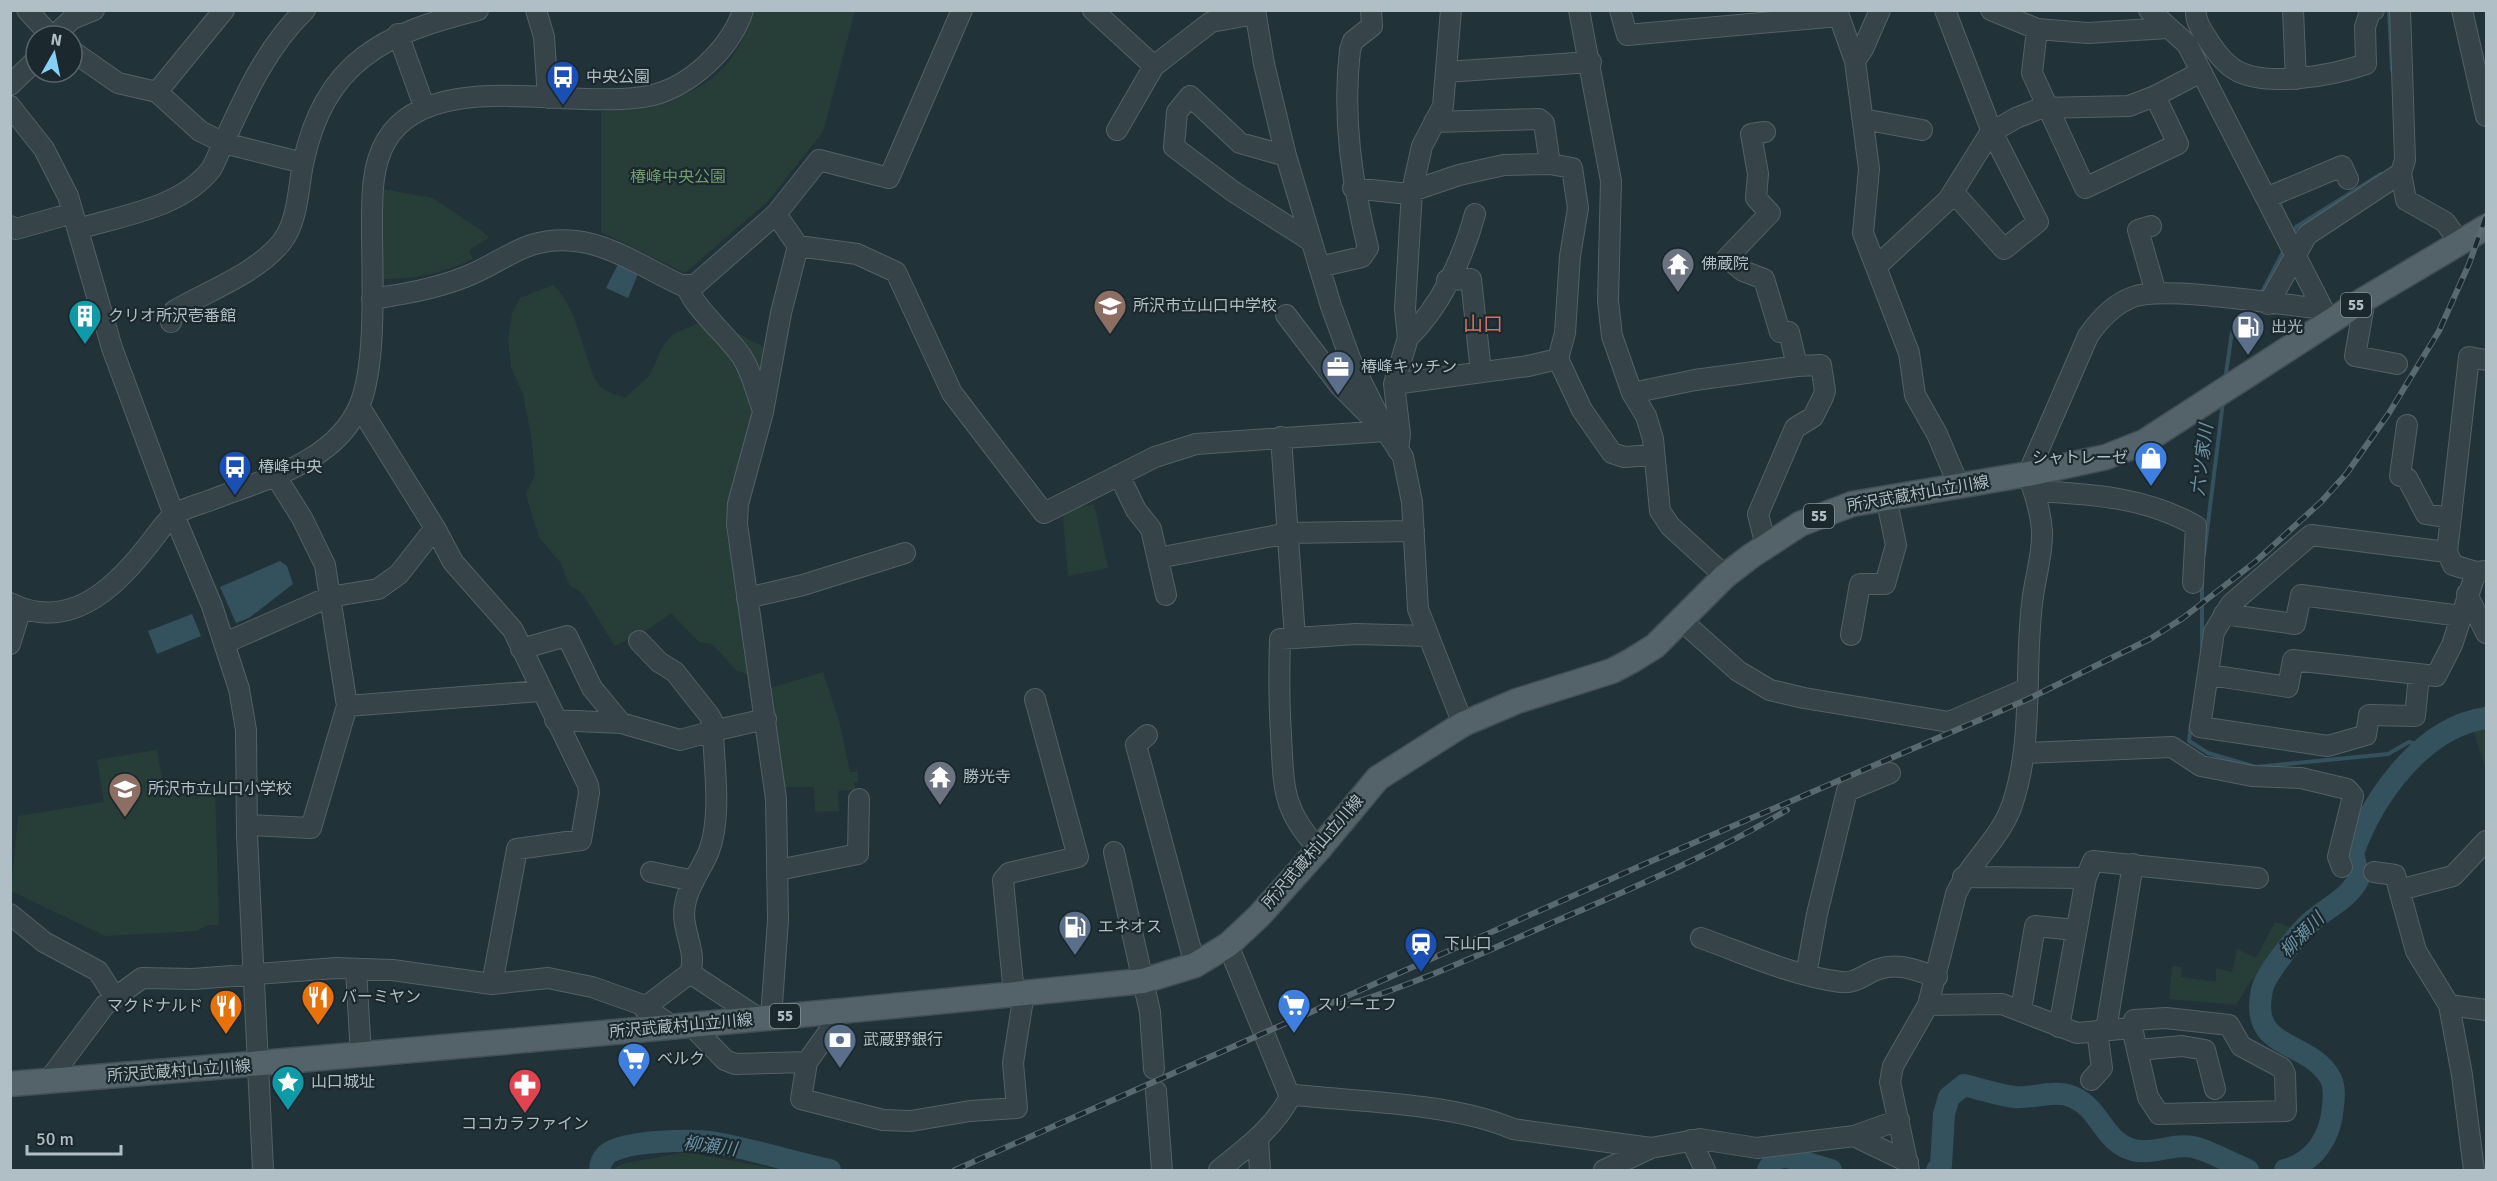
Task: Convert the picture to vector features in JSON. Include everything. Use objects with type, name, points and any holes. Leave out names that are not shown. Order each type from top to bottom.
[{"type":"main road","name":"所沢武蔵村山立川線","points":[[10,1084],[259,1065],[1019,994],[1143,981],[1195,965],[1228,945],[1259,916],[1378,778],[1463,724],[1517,701],[1612,671],[1655,646],[1725,576],[1800,524],[1827,512],[1886,497],[1959,486],[2031,483],[2144,442],[2223,393],[2326,316],[2365,299],[2487,227]]},
{"type":"street","points":[[27,10],[41,24]]},
{"type":"street","points":[[66,24],[72,19],[94,10]]},
{"type":"street","points":[[156,92],[224,10]]},
{"type":"street","points":[[10,226],[16,229],[76,221],[176,198],[191,190],[212,168],[283,18],[305,10]]},
{"type":"street","points":[[171,322],[174,311],[245,273],[281,242],[289,229],[296,205],[303,163],[313,125],[327,97],[357,63],[374,48],[398,34],[426,23],[478,10]]},
{"type":"street","points":[[536,10],[544,37],[548,99]]},
{"type":"street","points":[[10,644],[16,605],[58,611],[85,604],[99,597],[130,569],[174,515],[321,454],[336,441],[359,406],[367,375],[372,299],[372,198],[379,157],[395,129],[407,117],[424,106],[470,97],[628,99],[668,89],[690,78],[707,65],[730,36],[743,10]]},
{"type":"street","points":[[372,299],[435,288],[468,277],[500,258],[529,245],[547,242],[575,241],[597,245],[687,286],[695,285],[776,213],[819,160],[889,178],[962,10]]},
{"type":"street","points":[[1093,10],[1154,66]]},
{"type":"street","points":[[1318,267],[1362,257],[1368,248],[1353,188],[1347,111],[1349,55],[1353,41],[1372,26],[1371,10]]},
{"type":"street","points":[[1398,450],[1400,434],[1394,384],[1408,338],[1405,309],[1413,191],[1422,146],[1443,106],[1447,33],[1451,10]]},
{"type":"street","points":[[1580,10],[1611,181],[1608,318],[1612,336],[1632,393],[1646,416],[1653,439],[1660,511],[1670,526],[1725,576]]},
{"type":"street","points":[[1620,10],[1627,35],[1827,13],[1839,16],[1855,62],[1869,169],[1863,233],[1909,353],[1915,395],[1937,434],[1959,486]]},
{"type":"street","points":[[1855,62],[1880,10]]},
{"type":"street","points":[[1945,10],[1992,132],[2038,222],[2004,249],[1954,193]]},
{"type":"street","points":[[1991,10],[2037,29],[2088,33],[2164,18],[2187,44],[2326,316]]},
{"type":"street","points":[[2196,10],[2198,25],[2218,55],[2233,69],[2250,76],[2296,79],[2366,64],[2365,27],[2371,11]]},
{"type":"street","points":[[2293,10],[2296,79]]},
{"type":"street","points":[[2400,10],[2405,160],[2401,173],[2406,200],[2445,222],[2460,243]]},
{"type":"street","points":[[2462,10],[2486,116]]},
{"type":"street","points":[[1117,130],[1154,66],[1211,22],[1255,12],[1264,64],[1286,156],[1318,267],[1351,361],[1398,450],[1407,477],[1414,531],[1418,609],[1463,724]]},
{"type":"street","points":[[2037,29],[2032,73],[2085,188],[2178,144],[2154,96]]},
{"type":"street","points":[[398,34],[424,106]]},
{"type":"street","points":[[84,59],[118,83],[156,92],[178,109],[200,131],[224,143],[303,163]]},
{"type":"street","points":[[1446,72],[1591,62]]},
{"type":"street","points":[[10,85],[24,72]]},
{"type":"street","points":[[1876,266],[1954,193],[1992,132],[2016,118],[2041,108],[2129,106],[2201,72]]},
{"type":"street","points":[[1286,156],[1239,143],[1190,96],[1177,112],[1174,147],[1234,192],[1311,241]]},
{"type":"street","points":[[10,106],[47,154],[60,178],[76,221],[112,348],[174,515],[225,643],[239,689],[246,730],[247,825],[263,1170]]},
{"type":"street","points":[[1434,122],[1539,119],[1544,123],[1551,164]]},
{"type":"street","points":[[1863,119],[1922,130]]},
{"type":"street","points":[[1765,132],[1751,134],[1758,174],[1756,198],[1770,213],[1727,258],[1743,271],[1764,279],[1780,332],[1789,332],[1797,366]]},
{"type":"street","points":[[1353,188],[1399,193],[1413,191],[1484,168],[1551,164],[1572,168],[1578,208],[1570,256],[1565,333],[1558,359],[1582,410],[1612,453],[1624,458],[1654,455]]},
{"type":"street","points":[[2266,198],[2342,166],[2348,179]]},
{"type":"street","points":[[2255,302],[2293,250],[2307,235],[2401,173]]},
{"type":"street","points":[[690,973],[765,1018],[778,920],[776,799],[766,719],[738,547],[738,504],[763,411],[779,323],[798,246],[776,213]]},
{"type":"street","points":[[1408,338],[1438,302],[1447,280],[1465,249],[1475,214]]},
{"type":"street","points":[[2151,226],[2138,230],[2156,293]]},
{"type":"street","points":[[798,246],[856,254],[896,272],[952,393],[1044,513],[1155,457],[1196,444],[1386,431]]},
{"type":"street","points":[[1447,280],[1471,279],[1481,372]]},
{"type":"street","points":[[687,286],[692,297],[728,337],[744,359],[763,411]]},
{"type":"street","points":[[1909,1166],[1890,1082],[1893,1066],[1928,1005],[1937,977],[1956,894],[1963,877],[1998,832],[2012,807],[2024,753],[2031,606],[2042,533],[2031,483],[2066,385],[2097,323],[2125,301],[2156,293],[2255,302],[2326,316]]},
{"type":"street","points":[[2365,299],[2355,356],[2397,364]]},
{"type":"street","points":[[1286,315],[1328,370],[1386,431]]},
{"type":"street","points":[[2210,675],[2288,687],[2293,660],[2436,676],[2452,645],[2467,594],[2481,572],[2450,563],[2447,552],[2469,357],[2487,360]]},
{"type":"street","points":[[1394,384],[1558,359]]},
{"type":"street","points":[[1328,370],[1351,361]]},
{"type":"street","points":[[1632,393],[1695,380],[1797,366],[1821,365],[1825,391],[1813,417],[1796,428],[1758,514],[1766,546]]},
{"type":"street","points":[[359,406],[435,528],[453,562],[513,630],[588,785],[589,794],[581,840],[517,849],[492,984]]},
{"type":"street","points":[[2407,425],[2400,476],[2407,478],[2426,514],[2450,518]]},
{"type":"street","points":[[1281,437],[1295,638]]},
{"type":"street","points":[[247,825],[311,828],[347,706],[325,566],[317,546],[275,475]]},
{"type":"street","points":[[1119,475],[1136,510],[1151,529],[1166,595]]},
{"type":"street","points":[[2031,483],[2131,501],[2178,516],[2196,526],[2193,583]]},
{"type":"street","points":[[1851,635],[1860,584],[1885,584],[1896,545],[1886,497]]},
{"type":"street","points":[[225,643],[329,597],[364,594],[388,583],[399,574],[435,528]]},
{"type":"street","points":[[1158,558],[1288,533],[1414,531]]},
{"type":"street","points":[[2419,675],[2415,716],[2369,715],[2366,735],[2328,746],[2200,727],[2210,675],[2214,632],[2224,614],[2231,604],[2311,535],[2447,552]]},
{"type":"street","points":[[747,598],[803,585],[905,553]]},
{"type":"street","points":[[2467,594],[2487,633]]},
{"type":"street","points":[[2224,614],[2295,624],[2301,596],[2461,616]]},
{"type":"street","points":[[1682,621],[1738,671],[1770,690],[1804,698],[1949,722],[2026,689]]},
{"type":"street","points":[[1319,849],[1298,824],[1282,781],[1278,695],[1280,639],[1356,634],[1428,636]]},
{"type":"street","points":[[521,649],[567,636],[592,688],[621,723]]},
{"type":"street","points":[[639,641],[659,662],[675,672],[709,715],[715,730],[715,823],[709,851],[684,906],[683,924],[693,965],[690,973],[644,1008]]},
{"type":"street","points":[[347,706],[541,691]]},
{"type":"street","points":[[835,1012],[830,1030],[807,1062],[801,1099],[883,1120],[911,1120],[970,1111],[1017,1108],[1013,1062],[1019,994],[1004,880],[1009,873],[1078,857],[1035,699]]},
{"type":"street","points":[[555,720],[621,723],[680,740],[766,719]]},
{"type":"street","points":[[1147,735],[1136,745],[1195,965]]},
{"type":"street","points":[[2024,753],[2172,747],[2201,766],[2252,776],[2301,778],[2347,789],[2353,796],[2338,857],[2342,867]]},
{"type":"street","points":[[1806,975],[1817,914],[1847,791],[1890,773]]},
{"type":"street","points":[[778,870],[858,854],[859,799]]},
{"type":"street","points":[[2399,890],[2453,876],[2487,841]]},
{"type":"street","points":[[1114,852],[1150,1012],[1154,1069]]},
{"type":"street","points":[[2059,1027],[2086,878],[2093,861],[2258,879]]},
{"type":"street","points":[[2091,1080],[2102,1068],[2102,1031],[2133,864]]},
{"type":"street","points":[[651,872],[694,881]]},
{"type":"street","points":[[2374,872],[2395,875],[2416,951],[2449,1005],[2462,1075],[2474,1170]]},
{"type":"street","points":[[1963,877],[2086,878]]},
{"type":"street","points":[[10,914],[44,942],[98,971],[114,996]]},
{"type":"street","points":[[2021,1010],[2035,926],[2076,930]]},
{"type":"street","points":[[1701,938],[1806,975],[1850,982],[1878,969],[1900,965],[1937,977]]},
{"type":"street","points":[[1228,945],[1290,1097]]},
{"type":"street","points":[[48,1081],[114,996],[142,978],[193,979],[336,968],[392,970],[492,984],[548,978],[570,981],[644,1008],[681,1025],[725,1060],[735,1064],[807,1062]]},
{"type":"street","points":[[357,970],[361,1055]]},
{"type":"street","points":[[1928,1005],[2002,1004],[2077,1033],[2132,1028]]},
{"type":"street","points":[[2449,1005],[2487,1010]]},
{"type":"street","points":[[2166,1018],[2229,1025],[2241,1046],[2282,1068],[2285,1074],[2286,1111],[2159,1114],[2148,1096],[2132,1028],[2134,1020],[2166,1018]]},
{"type":"street","points":[[2138,1050],[2182,1046],[2205,1050],[2215,1089]]},
{"type":"street","points":[[1156,1091],[1162,1170]]},
{"type":"street","points":[[1219,1170],[1258,1138],[1281,1113],[1290,1097],[1295,1095],[1415,1107],[1494,1121],[1513,1129],[1651,1148]]},
{"type":"street","points":[[1604,1170],[1651,1148],[1691,1140],[1700,1139],[1756,1148],[1854,1136],[1899,1120]]},
{"type":"street","points":[[1854,1136],[1909,1166]]},
{"type":"street","points":[[1258,1138],[1260,1170]]},
{"type":"street","points":[[1691,1140],[1705,1170]]},
{"type":"green space","name":"椿峰中央公園","points":[[753,11],[855,11],[823,132],[768,201],[685,273],[601,232],[601,111],[652,104],[696,89],[730,60],[743,38]]},
{"type":"green space","points":[[382,189],[433,198],[489,238],[469,250],[473,259],[461,264],[416,277],[380,279]]},
{"type":"green space","points":[[553,285],[571,310],[597,382],[603,389],[625,398],[650,375],[661,349],[673,334],[699,323],[727,328],[764,347],[773,364],[727,531],[743,618],[759,679],[736,670],[712,644],[699,642],[671,613],[649,629],[615,646],[582,593],[570,586],[560,562],[539,537],[526,495],[535,475],[531,436],[523,394],[511,368],[508,340],[512,314],[520,298]]},
{"type":"green space","points":[[1094,504],[1108,568],[1068,576],[1062,506],[1073,508]]},
{"type":"green space","points":[[823,672],[840,724],[850,772],[858,772],[858,782],[854,782],[855,790],[838,791],[839,811],[815,812],[814,787],[782,787],[771,688]]},
{"type":"green space","points":[[2486,723],[2486,770],[2472,726]]},
{"type":"green space","points":[[157,750],[164,790],[215,782],[219,925],[208,925],[197,931],[105,936],[11,891],[18,816],[104,802],[97,760]]},
{"type":"green space","points":[[2275,922],[2294,929],[2248,985],[2236,1005],[2169,999],[2172,966],[2182,967],[2181,977],[2216,982],[2216,968],[2232,972],[2237,949],[2256,958]]},
{"type":"green space","points":[[686,1152],[782,1170],[611,1170],[622,1164]]},
{"type":"water","points":[[618,264],[638,274],[628,298],[606,288]]},
{"type":"water","points":[[280,561],[287,566],[293,584],[249,618],[236,623],[220,587]]},
{"type":"water","points":[[192,614],[201,636],[157,654],[148,631]]},
{"type":"waterway","name":"六ツ家川","points":[[2389,10],[2392,70]]},
{"type":"waterway","name":"六ツ家川","points":[[2291,235],[2296,227],[2381,174]]},
{"type":"waterway","name":"六ツ家川","points":[[2261,294],[2284,250]]},
{"type":"waterway","name":"六ツ家川","points":[[2225,380],[2232,332],[2251,307]]},
{"type":"waterway","name":"六ツ家川","points":[[2204,555],[2223,402]]},
{"type":"waterway","name":"六ツ家川","points":[[2202,584],[2202,654]]},
{"type":"waterway","name":"柳瀬川","points":[[2285,1170],[2305,1161],[2320,1146],[2332,1117],[2334,1089],[2331,1079],[2321,1066],[2272,1035],[2264,1024],[2260,1010],[2265,983],[2276,964],[2300,933],[2355,885],[2359,878],[2353,853],[2362,831],[2388,787],[2404,767],[2422,749],[2442,735],[2463,724],[2486,718]]},
{"type":"waterway","name":"六ツ家川","points":[[2191,724],[2189,741],[2208,753],[2256,767],[2388,754],[2409,742],[2423,746]]},
{"type":"waterway","name":"柳瀬川","points":[[1937,1170],[1941,1165],[1944,1114],[1949,1097],[1964,1085],[2014,1097],[2051,1094],[2073,1097],[2090,1109],[2108,1133],[2123,1146],[2140,1151],[2178,1146],[2193,1147],[2248,1170]]},
{"type":"waterway","name":"柳瀬川","points":[[600,1170],[605,1156],[616,1149],[644,1143],[677,1141],[717,1143],[830,1170]]},
{"type":"waterway","name":"柳瀬川","points":[[1768,1170],[1774,1160],[1784,1156],[1831,1170]]},
{"type":"railway","points":[[955,1170],[1647,863],[2026,700],[2150,639],[2183,618],[2255,562],[2321,502],[2347,473],[2389,413],[2439,331],[2469,264],[2486,216]]},
{"type":"railway","points":[[1340,1007],[1423,978],[1615,896],[1702,855],[1787,810]]},
{"type":"place","name":"中央公園","points":[[563,106]]},
{"type":"place","name":"佛蔵院","points":[[1678,293]]},
{"type":"place","name":"所沢市立山口中学校","points":[[1110,335]]},
{"type":"place","name":"クリオ所沢壱番館","points":[[85,345]]},
{"type":"place","name":"出光","points":[[2248,356]]},
{"type":"place","name":"椿峰キッチン","points":[[1338,396]]},
{"type":"place","name":"シャトレーゼ","points":[[2151,487]]},
{"type":"place","name":"椿峰中央","points":[[235,496]]},
{"type":"place","name":"勝光寺","points":[[940,806]]},
{"type":"place","name":"所沢市立山口小学校","points":[[125,818]]},
{"type":"place","name":"エネオス","points":[[1075,956]]},
{"type":"place","name":"下山口","points":[[1421,973]]},
{"type":"place","name":"バーミヤン","points":[[318,1026]]},
{"type":"place","name":"スリーエフ","points":[[1294,1034]]},
{"type":"place","name":"マクドナルド","points":[[226,1035]]},
{"type":"place","name":"武蔵野銀行","points":[[840,1069]]},
{"type":"place","name":"ベルク","points":[[634,1088]]},
{"type":"place","name":"山口城址","points":[[288,1111]]},
{"type":"place","name":"ココカラファイン","points":[[525,1114]]},
{"type":"district","name":"山口","points":[[1483,324]]}]
